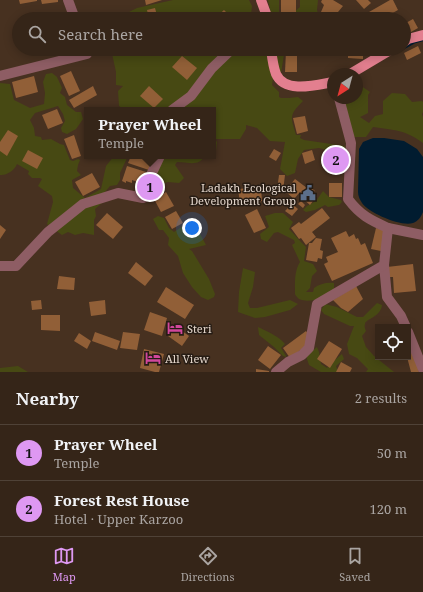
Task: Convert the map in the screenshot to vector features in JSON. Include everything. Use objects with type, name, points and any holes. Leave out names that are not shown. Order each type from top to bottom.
[{"type":"main road","points":[[261,0],[265,12]]},
{"type":"main road","points":[[411,38],[423,35]]},
{"type":"main road","points":[[272,56],[276,75],[281,81],[291,86],[301,87],[327,83]]},
{"type":"main road","points":[[360,68],[380,56]]},
{"type":"street","points":[[68,0],[72,12]]},
{"type":"street","points":[[0,76],[79,56]]},
{"type":"street","points":[[176,107],[190,96],[212,68],[225,56]]},
{"type":"street","points":[[341,104],[351,143],[348,199],[356,209],[370,220],[388,228],[423,235]]},
{"type":"street","points":[[0,266],[16,266],[48,232],[83,204],[118,193],[143,198],[150,177],[159,159]]},
{"type":"street","points":[[388,228],[384,265],[387,297],[401,316],[405,324]]},
{"type":"street","points":[[276,372],[288,362],[302,355],[309,348],[317,304],[384,265]]},
{"type":"street","points":[[411,339],[423,369]]},
{"type":"shaded area","points":[[173,0],[249,0],[252,6],[251,12],[129,12],[137,8]]},
{"type":"shaded area","points":[[268,0],[279,0],[279,12],[266,12],[270,9]]},
{"type":"shaded area","points":[[300,0],[318,0],[318,12],[294,12],[300,7]]},
{"type":"shaded area","points":[[113,56],[284,56],[281,73],[273,78],[272,85],[279,92],[279,97],[298,97],[303,101],[295,110],[292,117],[296,135],[301,135],[300,138],[304,140],[345,146],[346,150],[344,155],[319,148],[304,150],[298,159],[295,173],[287,176],[280,169],[285,142],[270,141],[257,128],[246,125],[246,129],[240,139],[216,139],[216,107],[120,107],[119,106],[118,91],[123,86],[116,85],[116,72]]},
{"type":"shaded area","points":[[52,73],[57,77],[62,88],[60,93],[65,97],[67,105],[76,112],[81,112],[83,119],[76,129],[67,134],[62,132],[61,128],[65,121],[58,106],[35,113],[30,120],[34,128],[35,136],[41,137],[42,140],[51,139],[64,145],[70,160],[80,160],[77,171],[81,175],[72,180],[73,188],[85,198],[101,189],[106,166],[112,159],[127,159],[120,173],[120,180],[117,185],[110,186],[104,193],[102,203],[95,209],[96,216],[94,220],[94,235],[83,233],[75,235],[68,232],[62,235],[47,224],[53,202],[52,196],[38,186],[42,179],[32,178],[28,174],[29,171],[17,164],[10,172],[5,175],[0,175],[0,83],[10,84],[14,100],[30,108],[44,104],[45,93],[43,82],[46,74]]},
{"type":"shaded area","points":[[363,87],[370,92],[368,95],[368,113],[360,117],[369,123],[375,116],[383,114],[383,101],[392,93],[405,94],[412,102],[423,102],[423,143],[405,133],[373,127],[366,137],[354,137],[344,104],[363,104]]},
{"type":"shaded area","points":[[162,159],[202,159],[196,163],[177,162],[175,165],[184,178],[179,183],[168,182],[157,185],[154,176]]},
{"type":"shaded area","points":[[323,191],[329,197],[341,200],[342,202],[339,205],[328,207],[325,205],[315,210],[306,212],[303,210],[316,201]]},
{"type":"shaded area","points":[[275,213],[283,213],[293,222],[289,229],[306,247],[304,261],[313,264],[317,271],[312,276],[310,288],[306,292],[313,292],[314,288],[321,284],[334,283],[334,290],[331,293],[318,299],[308,301],[299,299],[295,295],[296,273],[300,262],[292,245],[295,243],[294,240],[278,232],[274,233],[267,242],[261,239],[260,234],[269,227],[265,216]]},
{"type":"shaded area","points":[[158,216],[164,218],[169,228],[174,232],[192,218],[195,222],[195,226],[206,245],[189,249],[192,251],[209,279],[215,294],[214,297],[208,300],[201,297],[192,287],[183,273],[178,256],[168,245],[169,238],[163,230],[159,230],[153,219]]},
{"type":"shaded area","points":[[243,268],[255,272],[253,287],[248,303],[250,308],[257,308],[290,300],[298,304],[290,310],[265,317],[255,318],[238,312],[239,292]]},
{"type":"shaded area","points":[[377,303],[382,305],[379,312],[366,322],[366,331],[362,336],[366,347],[375,357],[375,360],[379,360],[394,372],[366,372],[368,369],[357,358],[349,354],[347,344],[354,326],[350,326],[324,314],[321,310],[325,304],[337,307],[357,317],[363,317]]},
{"type":"shaded area","points":[[258,327],[272,334],[285,344],[281,348],[286,357],[259,335]]},
{"type":"shaded area","points":[[317,347],[321,364],[327,368],[342,354],[344,359],[336,366],[338,372],[321,372],[309,365],[306,356]]},
{"type":"shaded area","points":[[18,366],[28,372],[0,372],[0,368]]},
{"type":"water","points":[[373,138],[404,141],[417,149],[423,157],[423,212],[419,219],[413,223],[401,223],[378,215],[362,203],[358,195],[359,149],[363,142]]},
{"type":"building","points":[[19,0],[37,0],[37,1],[20,4]]},
{"type":"building","points":[[41,0],[58,0],[58,2],[42,4]]},
{"type":"building","points":[[145,0],[162,0],[146,5]]},
{"type":"building","points":[[281,0],[296,0],[296,12],[281,12]]},
{"type":"building","points":[[322,0],[333,0],[343,6],[338,12],[321,12],[324,5],[321,2]]},
{"type":"building","points":[[356,0],[368,0],[371,3],[364,9]]},
{"type":"building","points":[[390,0],[393,0],[398,10],[394,12],[369,12]]},
{"type":"building","points":[[155,8],[156,12],[147,12],[147,10]]},
{"type":"building","points":[[413,19],[418,28],[411,32],[411,20]]},
{"type":"building","points":[[418,46],[421,53],[407,60],[405,56],[411,56],[411,50]]},
{"type":"building","points":[[182,56],[197,68],[187,80],[172,67]]},
{"type":"building","points":[[286,56],[297,56],[297,72],[285,72]]},
{"type":"building","points":[[348,56],[363,56],[363,59],[348,58]]},
{"type":"building","points":[[71,71],[80,91],[69,96],[60,76]]},
{"type":"building","points":[[34,76],[38,92],[16,98],[12,82]]},
{"type":"building","points":[[93,86],[97,95],[74,108],[69,100]]},
{"type":"building","points":[[149,86],[163,99],[155,107],[153,107],[140,96]]},
{"type":"building","points":[[57,109],[63,123],[48,129],[42,115]]},
{"type":"building","points":[[305,116],[308,131],[297,134],[293,118]]},
{"type":"building","points":[[8,130],[18,136],[7,156],[0,151],[0,142]]},
{"type":"building","points":[[74,135],[81,156],[72,159],[64,139]]},
{"type":"building","points":[[274,149],[281,153],[276,161],[269,157]]},
{"type":"building","points":[[28,150],[43,158],[37,169],[22,161]]},
{"type":"building","points":[[312,150],[315,160],[305,164],[302,153]]},
{"type":"building","points":[[130,159],[154,159],[149,170],[128,163]]},
{"type":"building","points":[[127,166],[146,172],[143,182],[132,180],[132,183],[126,181],[126,183],[122,181]]},
{"type":"building","points":[[92,173],[100,187],[83,196],[75,182]]},
{"type":"building","points":[[279,175],[285,175],[283,191],[277,190]]},
{"type":"building","points":[[295,179],[307,188],[309,186],[315,191],[313,193],[317,196],[310,205],[302,198],[304,196],[300,192],[294,199],[285,191]]},
{"type":"building","points":[[329,183],[342,183],[342,197],[329,197]]},
{"type":"building","points":[[261,187],[262,201],[240,203],[238,189]]},
{"type":"building","points":[[166,192],[174,206],[161,212],[154,199]]},
{"type":"building","points":[[301,201],[305,205],[303,208],[298,204]]},
{"type":"building","points":[[292,204],[298,209],[292,216],[285,211]]},
{"type":"building","points":[[322,208],[330,218],[312,232],[316,237],[306,245],[301,238],[299,239],[291,228],[299,222],[301,224]]},
{"type":"building","points":[[257,209],[266,228],[254,233],[245,215]]},
{"type":"building","points":[[176,211],[183,223],[172,229],[165,217]]},
{"type":"building","points":[[107,213],[123,227],[113,239],[96,225]]},
{"type":"building","points":[[0,225],[6,230],[0,239]]},
{"type":"building","points":[[376,228],[385,230],[381,251],[371,249]]},
{"type":"building","points":[[346,231],[349,237],[354,234],[356,239],[358,238],[361,245],[365,243],[373,263],[332,281],[324,264],[328,262],[326,257],[338,252],[331,238]]},
{"type":"building","points":[[316,238],[322,239],[320,250],[323,251],[322,259],[318,258],[317,262],[306,260],[309,243],[312,243]]},
{"type":"building","points":[[136,262],[153,276],[145,286],[128,273]]},
{"type":"building","points":[[413,264],[416,291],[394,293],[393,277],[388,277],[387,267]]},
{"type":"building","points":[[59,276],[75,278],[74,290],[57,289]]},
{"type":"building","points":[[356,286],[363,299],[348,312],[341,308],[333,300]]},
{"type":"building","points":[[166,287],[194,305],[185,319],[157,302]]},
{"type":"building","points":[[41,300],[42,309],[32,310],[31,301]]},
{"type":"building","points":[[105,300],[106,314],[91,316],[89,302]]},
{"type":"building","points":[[150,312],[167,318],[162,336],[144,330]]},
{"type":"building","points":[[41,315],[60,315],[60,331],[41,330]]},
{"type":"building","points":[[175,326],[189,336],[182,346],[168,336]]},
{"type":"building","points":[[306,331],[309,335],[306,346],[290,358],[283,348]]},
{"type":"building","points":[[95,332],[120,341],[117,350],[92,341]]},
{"type":"building","points":[[123,332],[140,334],[137,350],[120,348]]},
{"type":"building","points":[[79,333],[91,341],[87,349],[74,341]]},
{"type":"building","points":[[329,341],[342,349],[330,368],[317,359]]},
{"type":"building","points":[[268,346],[281,355],[270,369],[258,360]]},
{"type":"building","points":[[144,349],[164,354],[159,372],[140,368]]},
{"type":"building","points":[[411,352],[414,352],[419,372],[411,372],[408,360],[411,360]]},
{"type":"building","points":[[341,362],[352,368],[350,372],[336,372]]},
{"type":"building","points":[[256,369],[269,371],[269,372],[256,372]]},
{"type":"waterway","points":[[411,44],[423,40]]},
{"type":"place","name":"Forest Rest House","points":[[336,160]]},
{"type":"place","name":"Prayer Wheel","points":[[150,187]]},
{"type":"place","name":"Ladakh Ecological Development Group","points":[[308,193]]},
{"type":"place","name":"Steri","points":[[175,328]]},
{"type":"place","name":"All View","points":[[153,358]]}]
